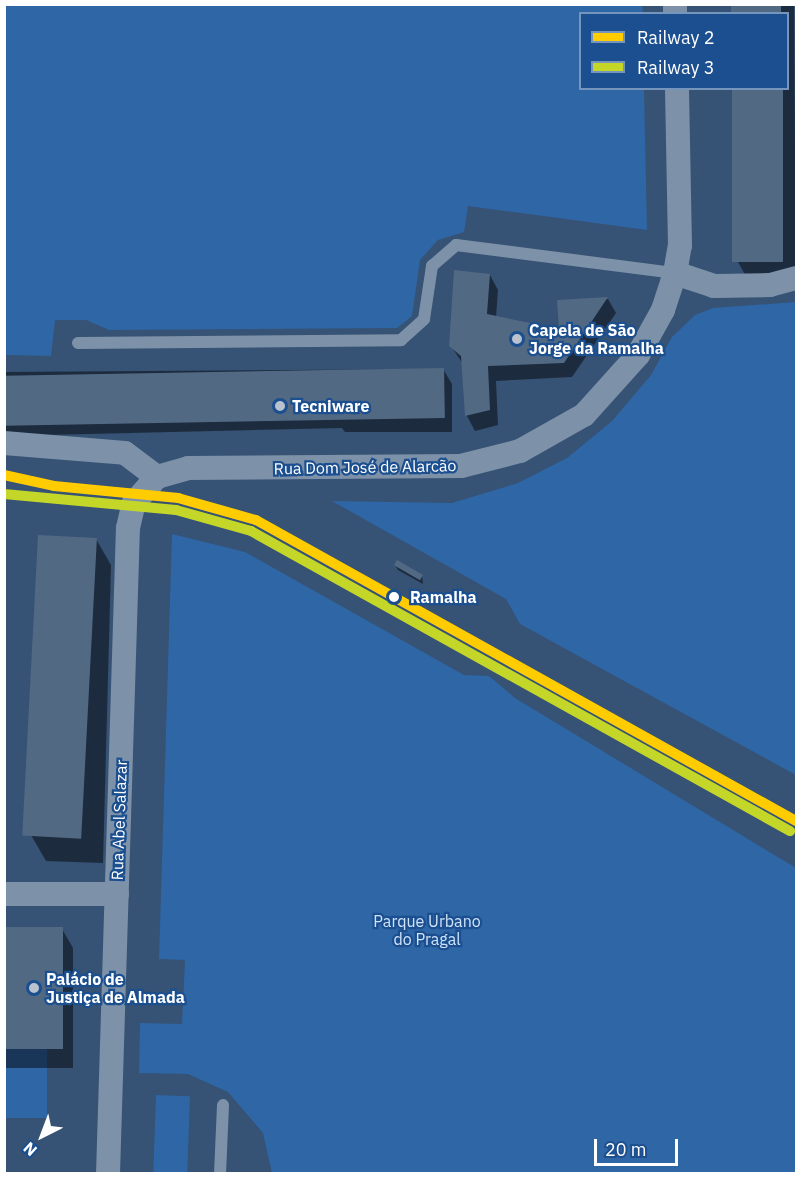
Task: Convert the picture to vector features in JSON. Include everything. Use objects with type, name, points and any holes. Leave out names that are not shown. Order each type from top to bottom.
[{"type":"street","name":"Rua Dom José de Alarcão","points":[[157,477],[188,468],[440,468],[520,451],[567,427],[614,387],[659,319],[675,273],[680,246],[677,90]]},
{"type":"street","points":[[675,273],[714,286],[770,285],[796,278]]},
{"type":"street","points":[[4,443],[125,453],[157,477]]},
{"type":"street","name":"Rua Abel Salazar","points":[[108,1173],[128,528],[134,502],[157,477]]},
{"type":"street","points":[[4,894],[117,894]]},
{"type":"lane","points":[[78,343],[401,340],[424,319],[432,266],[456,245],[675,273]]},
{"type":"lane","points":[[220,1173],[224,1105]]},
{"type":"green space","points":[[5,4],[642,5],[643,12],[579,12],[579,90],[644,90],[647,230],[468,206],[464,232],[438,240],[420,260],[412,316],[397,328],[109,330],[86,320],[55,320],[51,356],[5,355]]},
{"type":"green space","points":[[796,302],[796,775],[520,624],[506,599],[332,501],[452,503],[518,483],[567,458],[612,421],[651,375],[672,337],[695,315],[713,308]]},
{"type":"green space","name":"Parque Urbano do Pragal","points":[[172,534],[245,552],[464,675],[489,676],[515,698],[796,868],[796,1173],[272,1173],[263,1133],[228,1092],[188,1074],[139,1073],[140,1023],[182,1024],[185,960],[159,959]]},
{"type":"green space","points":[[4,1048],[47,1048],[47,1118],[4,1118]]},
{"type":"green space","points":[[156,1095],[190,1096],[187,1174],[153,1173]]},
{"type":"building","points":[[731,4],[781,4],[781,12],[731,12]]},
{"type":"building","points":[[732,90],[783,90],[783,262],[732,262]]},
{"type":"building","name":"Capela de São Jorge da Ramalha","points":[[454,270],[490,274],[487,314],[559,329],[557,300],[608,297],[564,363],[488,366],[490,410],[465,416],[461,356],[449,346]]},
{"type":"building","points":[[444,368],[445,418],[5,426],[4,376]]},
{"type":"building","points":[[38,535],[97,538],[81,839],[22,836]]},
{"type":"building","points":[[397,560],[423,575],[420,580],[394,565]]},
{"type":"building","points":[[377,597],[403,611],[400,618],[373,602]]},
{"type":"building","name":"Palácio de Justiça de Almada","points":[[4,927],[63,927],[63,1049],[4,1049]]},
{"type":"rail line","name":"2","points":[[4,475],[54,486],[178,498],[256,520],[796,821]]},
{"type":"rail line","name":"3","points":[[4,494],[176,510],[251,531],[790,831]]},
{"type":"place","name":"Capela de São Jorge da Ramalha","points":[[517,339]]},
{"type":"place","name":"Tecniware","points":[[280,406]]},
{"type":"place","name":"Ramalha","points":[[394,597]]},
{"type":"place","name":"Palácio de Justiça de Almada","points":[[34,988]]}]
